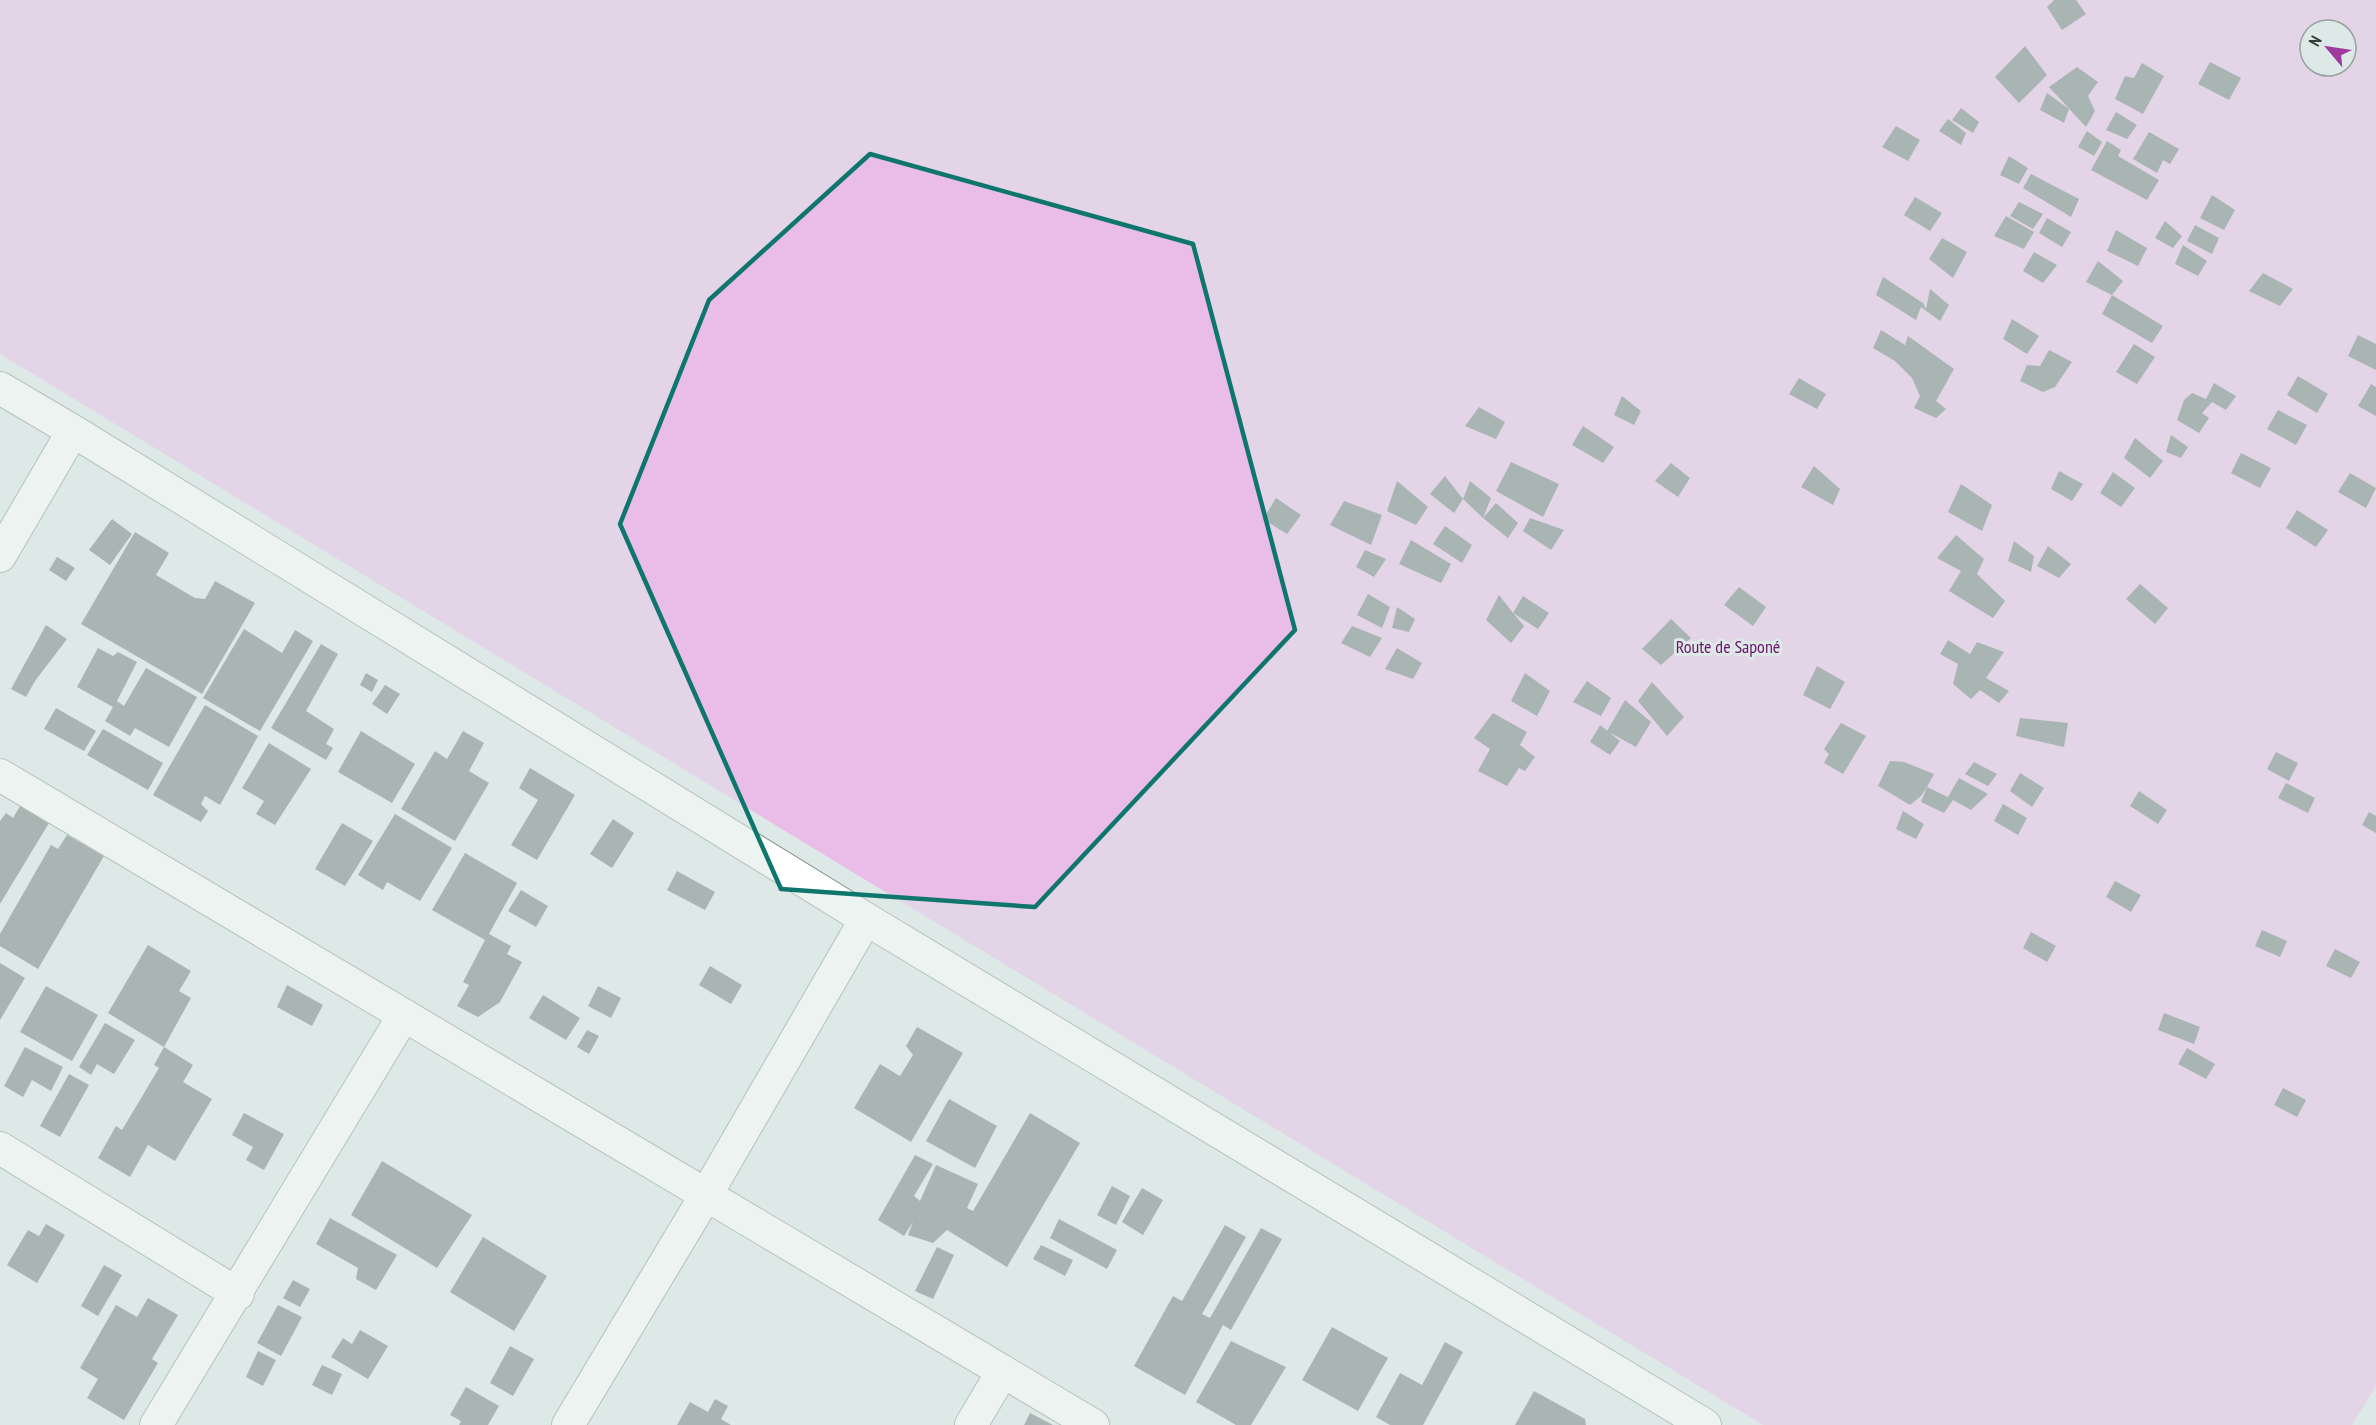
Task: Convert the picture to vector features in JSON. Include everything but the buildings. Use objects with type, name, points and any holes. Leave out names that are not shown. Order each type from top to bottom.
[{"type":"street","points":[[0,388],[866,919],[1705,1425]]},
{"type":"street","points":[[0,556],[73,431]]},
{"type":"street","points":[[0,775],[1093,1425]]},
{"type":"street","points":[[568,1425],[706,1195],[866,919]]},
{"type":"street","points":[[156,1425],[238,1294],[404,1015]]},
{"type":"street","points":[[0,1148],[238,1294]]},
{"type":"street","points":[[971,1425],[1003,1371]]},
{"type":"highlighted area","points":[[870,154],[1193,244],[1295,630],[1035,907],[781,889],[620,524],[709,300]]},
{"type":"green space","name":"Route de Saponé","points":[[0,0],[2376,0],[2376,1386],[2352,1425],[1763,1425],[0,354]]}]
